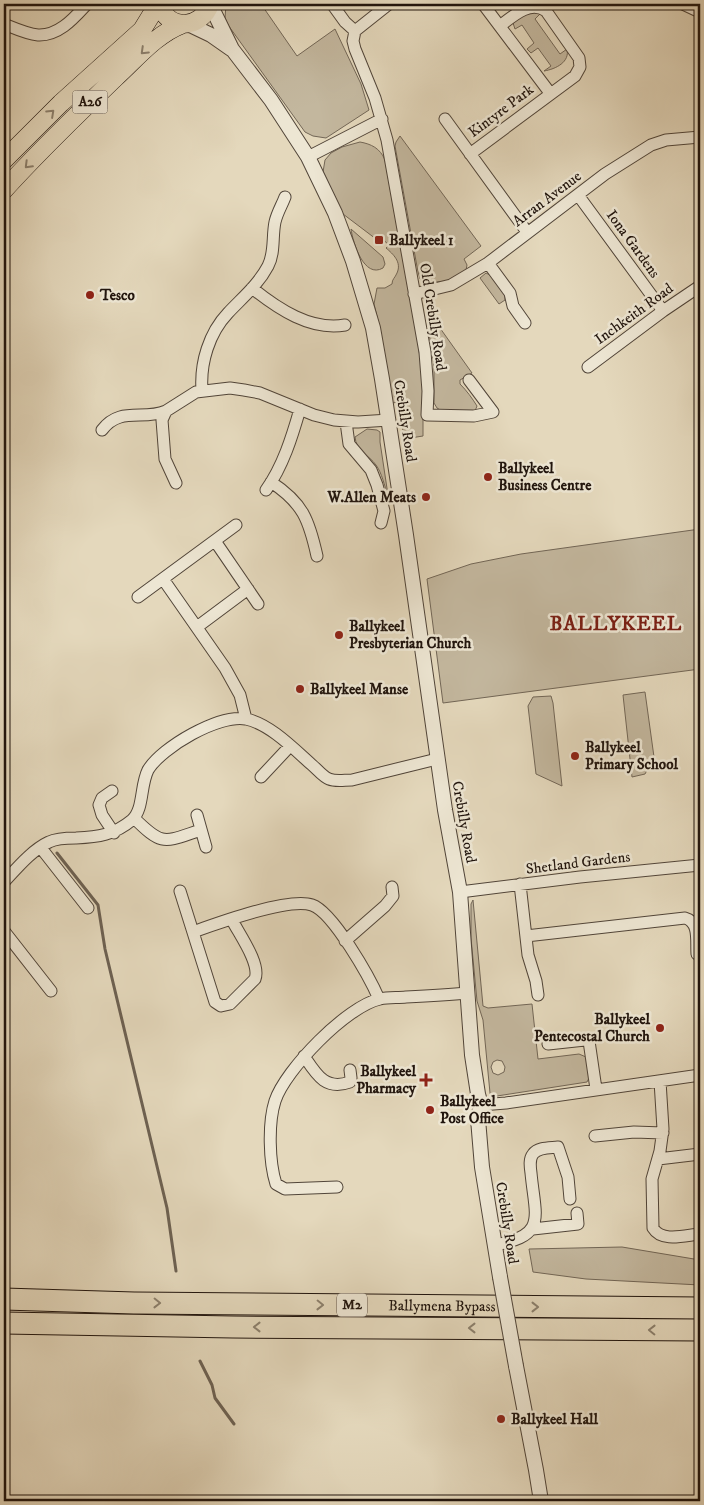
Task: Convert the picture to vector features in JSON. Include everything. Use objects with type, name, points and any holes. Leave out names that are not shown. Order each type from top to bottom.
[{"type":"highway","name":"Ballymena Bypass","points":[[4,1298],[134,1303],[700,1308]]},
{"type":"highway","name":"Ballymena Bypass","points":[[4,1323],[233,1327],[700,1330]]},
{"type":"highway","name":"M2","points":[[4,1331],[233,1327]]},
{"type":"main road","name":"A26","points":[[4,160],[55,109],[142,30],[160,4],[166,16],[172,21],[186,24]]},
{"type":"main road","name":"A26","points":[[4,190],[95,98],[165,32],[194,22],[204,15],[210,4]]},
{"type":"street","points":[[4,24],[38,35],[52,33],[67,24],[87,4]]},
{"type":"street","name":"Crebilly Road","points":[[210,4],[232,49],[271,100],[308,157],[335,214],[373,328],[389,420],[437,759],[460,892],[463,953],[472,1054],[481,1104],[478,1119],[482,1167],[494,1245],[541,1501]]},
{"type":"street","points":[[332,4],[345,22],[355,31]]},
{"type":"street","points":[[308,157],[382,120],[353,41],[355,31],[389,4]]},
{"type":"street","name":"Kintyre Park","points":[[483,4],[550,93]]},
{"type":"street","points":[[683,4],[700,12]]},
{"type":"street","name":"Kintyre Park","points":[[470,154],[575,76],[580,63],[579,58],[546,12],[538,6],[529,6],[522,9],[500,26]]},
{"type":"street","name":"Crebilly Road","points":[[186,24],[211,35],[232,49]]},
{"type":"street","name":"Kintyre Park","points":[[445,119],[527,232]]},
{"type":"street","name":"Old Crebilly Road","points":[[382,120],[425,352],[428,415],[474,416],[494,412],[469,380]]},
{"type":"street","name":"Arran Avenue","points":[[414,294],[451,285],[488,263],[605,174],[656,142],[700,137]]},
{"type":"street","name":"Iona Gardens","points":[[578,195],[663,311]]},
{"type":"street","points":[[202,390],[202,367],[213,337],[226,314],[252,288],[271,259],[275,222],[285,197]]},
{"type":"street","points":[[488,263],[510,293],[513,306],[525,323]]},
{"type":"street","name":"Inchkeith Road","points":[[588,367],[700,286]]},
{"type":"street","points":[[252,288],[275,305],[296,317],[329,327],[345,325]]},
{"type":"street","points":[[102,430],[112,419],[120,416],[150,415],[166,411],[190,395],[202,390],[230,388],[260,393],[324,418],[346,422],[389,420]]},
{"type":"street","points":[[300,409],[288,446],[269,486],[292,497],[302,509],[310,527],[317,556]]},
{"type":"street","points":[[166,411],[162,420],[162,442],[166,462],[176,483]]},
{"type":"street","points":[[346,422],[349,444],[371,470],[377,485],[384,510],[381,524]]},
{"type":"street","points":[[138,597],[236,525]]},
{"type":"street","points":[[214,541],[258,604]]},
{"type":"street","points":[[163,579],[225,668],[240,695],[246,719]]},
{"type":"street","points":[[197,627],[248,589]]},
{"type":"street","points":[[4,882],[32,855],[50,841],[114,833],[134,818],[140,805],[142,784],[149,769],[159,758],[180,742],[216,724],[246,719],[262,726],[290,746],[328,779],[339,781],[352,780],[437,759]]},
{"type":"street","points":[[261,777],[290,746]]},
{"type":"street","points":[[112,791],[102,798],[99,805],[102,815],[114,833]]},
{"type":"street","points":[[197,815],[206,847]]},
{"type":"street","points":[[134,818],[147,832],[159,839],[173,839],[201,830]]},
{"type":"street","points":[[41,848],[88,908]]},
{"type":"street","name":"Shetland Gardens","points":[[460,892],[700,865]]},
{"type":"street","points":[[520,884],[528,955],[538,994]]},
{"type":"street","points":[[345,941],[385,906],[393,896],[392,887]]},
{"type":"street","points":[[180,891],[215,1002],[216,1004],[226,1006],[255,979],[257,974],[255,962],[232,920]]},
{"type":"street","points":[[193,932],[285,904],[310,905],[322,911],[345,941],[371,981],[379,999]]},
{"type":"street","points":[[526,936],[685,918],[691,920],[695,925],[697,954]]},
{"type":"street","points":[[4,931],[51,990]]},
{"type":"street","points":[[337,1187],[285,1189],[278,1186],[275,1179],[272,1157],[272,1111],[281,1088],[304,1056],[337,1024],[356,1010],[379,999],[467,993]]},
{"type":"street","points":[[548,1044],[588,1041],[596,1089]]},
{"type":"street","points":[[304,1056],[318,1076],[325,1082],[333,1084],[350,1082],[350,1070]]},
{"type":"street","points":[[481,1104],[535,1099],[700,1075]]},
{"type":"street","points":[[660,1081],[663,1132],[652,1179],[653,1228],[659,1234],[668,1237],[700,1234]]},
{"type":"street","points":[[595,1136],[628,1132],[663,1132]]},
{"type":"street","points":[[533,1229],[535,1218],[530,1163],[533,1154],[538,1150],[558,1147],[568,1177],[570,1199]]},
{"type":"street","points":[[658,1159],[700,1154]]},
{"type":"street","points":[[494,1245],[521,1239],[533,1229],[578,1224],[577,1213]]},
{"type":"shaded area","points":[[226,4],[261,4],[297,56],[335,29],[361,84],[369,110],[326,138],[313,136],[305,132],[228,25],[225,18]]},
{"type":"shaded area","points":[[529,11],[541,13],[535,19],[560,54],[567,49],[564,61],[553,69],[544,71],[551,66],[538,48],[531,53],[527,49],[534,43],[522,25],[515,29],[513,23]]},
{"type":"shaded area","points":[[400,136],[481,246],[464,259],[467,265],[466,270],[447,281],[426,283],[420,279],[395,146]]},
{"type":"shaded area","points":[[360,142],[375,147],[381,152],[385,160],[418,343],[423,381],[423,436],[404,439],[399,402],[392,403],[381,333],[374,304],[377,288],[385,288],[392,284],[398,269],[398,262],[386,248],[389,245],[379,236],[376,239],[343,214],[323,172],[325,160],[331,153],[342,147]]},
{"type":"shaded area","points":[[351,229],[383,257],[385,264],[383,268],[370,269],[365,264],[354,243]]},
{"type":"shaded area","points":[[486,273],[492,276],[505,294],[505,300],[499,304],[480,278]]},
{"type":"shaded area","points":[[435,321],[472,373],[460,380],[460,384],[477,406],[475,411],[442,411],[434,403],[434,366],[429,333]]},
{"type":"shaded area","points":[[367,429],[380,432],[388,495],[378,468],[356,442],[355,437]]},
{"type":"shaded area","points":[[700,529],[700,669],[443,703],[427,579],[471,564],[521,554]]},
{"type":"shaded area","points":[[645,692],[654,757],[645,774],[632,777],[623,695]]},
{"type":"shaded area","points":[[551,696],[562,786],[536,774],[528,706],[533,697]]},
{"type":"shaded area","points":[[473,900],[483,1006],[488,1008],[532,1004],[538,1059],[579,1054],[586,1057],[589,1078],[587,1082],[491,1096],[483,1020],[477,1001],[471,938],[471,904]],"holes":[[[497,1060],[502,1061],[505,1067],[504,1072],[498,1075],[493,1073],[491,1067],[493,1062]]]},
{"type":"shaded area","points":[[622,1247],[700,1260],[700,1285],[586,1279],[533,1272],[529,1249]]},
{"type":"waterway","points":[[57,853],[98,905],[105,949],[167,1208],[176,1271]]},
{"type":"waterway","points":[[200,1361],[212,1385],[215,1398],[234,1424]]},
{"type":"place","name":"Ballykeel 1","points":[[379,240]]},
{"type":"place","name":"Tesco","points":[[90,295]]},
{"type":"place","name":"Ballykeel Business Centre","points":[[488,477]]},
{"type":"place","name":"W.Allen Meats","points":[[426,497]]},
{"type":"place","name":"Ballykeel Presbyterian Church","points":[[339,635]]},
{"type":"place","name":"Ballykeel Manse","points":[[300,689]]},
{"type":"place","name":"Ballykeel Primary School","points":[[575,756]]},
{"type":"place","name":"Ballykeel Pentecostal Church","points":[[660,1028]]},
{"type":"place","name":"Ballykeel Pharmacy","points":[[426,1080]]},
{"type":"place","name":"Ballykeel Post Office","points":[[430,1110]]},
{"type":"place","name":"Ballykeel Hall","points":[[501,1419]]},
{"type":"district","name":"BALLYKEEL","points":[[616,624]]}]
